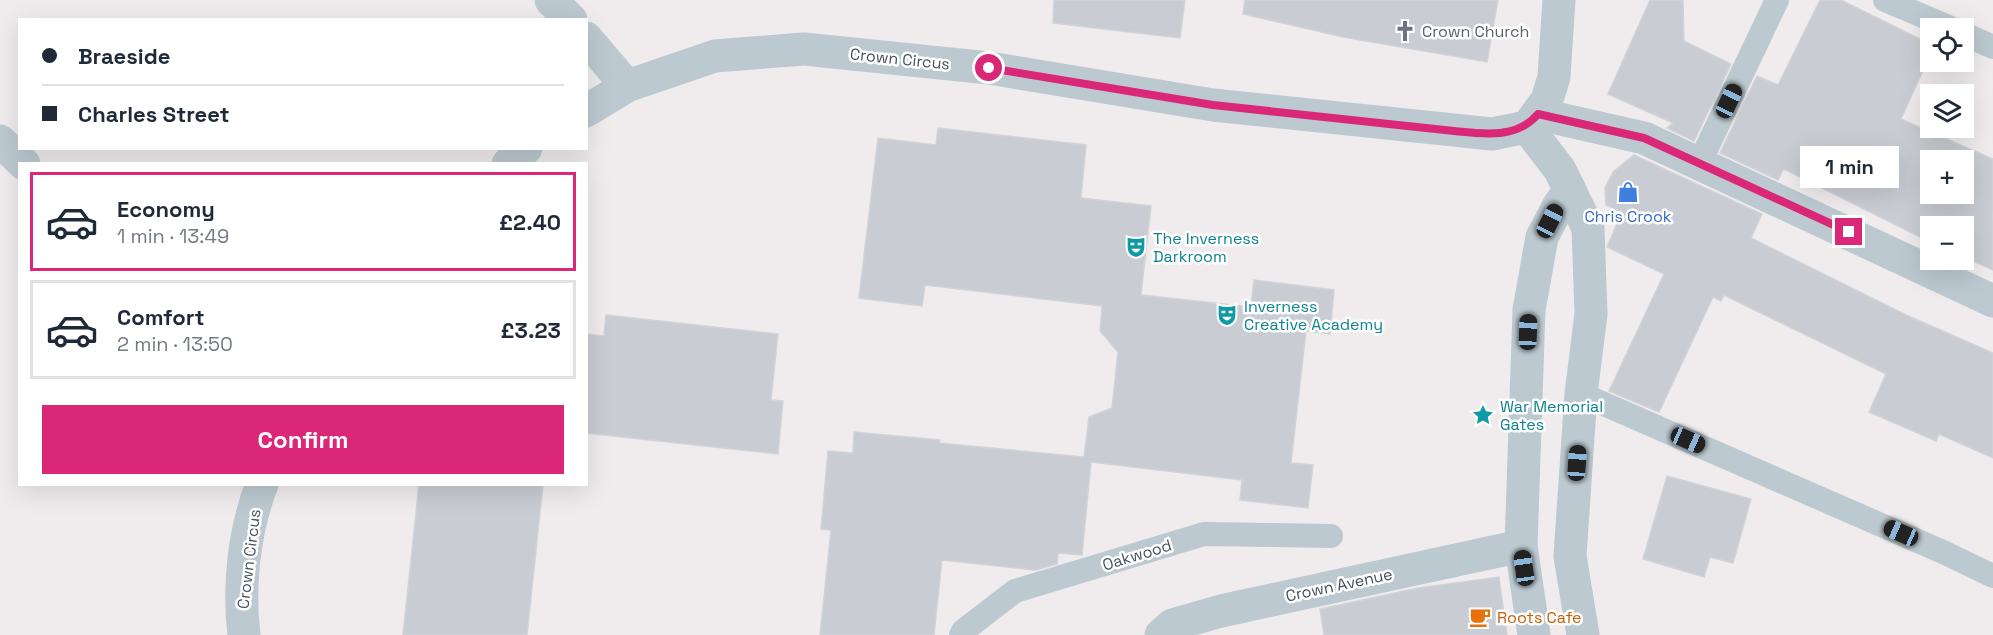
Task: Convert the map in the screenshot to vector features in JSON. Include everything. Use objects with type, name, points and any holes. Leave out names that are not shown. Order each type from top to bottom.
[{"type":"street","points":[[551,0],[570,18]]},
{"type":"street","points":[[1533,121],[1547,100],[1554,77],[1559,0]]},
{"type":"street","points":[[588,40],[627,86]]},
{"type":"street","name":"Crown Circus","points":[[588,110],[627,86],[715,56],[804,49],[989,68],[1213,105],[1443,130],[1492,134],[1533,121]]},
{"type":"street","points":[[1533,121],[1624,132],[1700,162],[1993,301]]},
{"type":"street","points":[[1533,121],[1588,228],[1591,314],[1581,394],[1570,556],[1583,635]]},
{"type":"street","points":[[0,141],[22,162]]},
{"type":"street","points":[[509,162],[524,150]]},
{"type":"street","points":[[1534,635],[1521,546],[1529,310],[1542,237],[1570,190]]},
{"type":"street","name":"Crown Circus","points":[[244,635],[240,604],[251,512],[261,486]]},
{"type":"street","name":"Crown Avenue","points":[[1161,635],[1172,625],[1221,611],[1521,546]]},
{"type":"lane","points":[[1700,162],[1777,0]]},
{"type":"lane","points":[[1885,0],[1927,18]]},
{"type":"lane","points":[[1974,38],[1993,47]]},
{"type":"lane","points":[[1581,394],[1993,576]]},
{"type":"lane","name":"Oakwood","points":[[961,635],[963,631],[1015,591],[1204,534],[1331,536]]},
{"type":"building","points":[[1054,0],[1185,0],[1180,38],[1053,23]]},
{"type":"building","name":"Crown Church","points":[[1245,0],[1498,0],[1487,62],[1343,37],[1243,14]]},
{"type":"building","points":[[1650,0],[1683,0],[1684,41],[1731,64],[1694,141],[1667,128],[1673,123],[1608,94]]},
{"type":"building","points":[[1820,0],[1841,0],[1920,39],[1920,72],[1922,72],[1901,119],[1920,127],[1920,138],[1945,138],[1972,150],[1920,150],[1920,204],[1974,204],[1974,151],[1993,159],[1993,270],[1974,261],[1974,216],[1920,216],[1920,237],[1786,170],[1783,170],[1778,180],[1720,153],[1757,76],[1778,85]]},
{"type":"building","name":"Inverness Creative Academy","points":[[938,128],[1086,145],[1081,198],[1151,206],[1141,295],[1251,307],[1254,280],[1334,290],[1330,334],[1306,331],[1291,463],[1313,465],[1308,508],[1240,500],[1242,480],[1091,462],[1082,555],[1058,553],[1057,564],[1035,570],[942,560],[934,635],[820,635],[831,530],[821,529],[828,451],[853,453],[854,432],[1084,457],[1089,417],[1112,408],[1118,352],[1100,331],[1102,306],[925,285],[922,306],[859,298],[878,138],[936,145]]},
{"type":"building","points":[[1634,155],[1762,214],[1751,238],[1906,315],[1993,353],[1993,458],[1939,434],[1936,441],[1869,412],[1886,374],[1724,295],[1721,301],[1713,297],[1659,412],[1609,391],[1664,274],[1607,247],[1622,212],[1606,205],[1605,188],[1613,172]]},
{"type":"building","points":[[606,315],[778,334],[771,400],[783,401],[778,454],[588,433],[588,334],[604,336]]},
{"type":"building","points":[[1667,476],[1751,499],[1733,563],[1710,557],[1704,577],[1643,559]]},
{"type":"building","points":[[419,486],[543,486],[527,635],[403,635]]},
{"type":"building","points":[[1499,577],[1507,635],[1324,635],[1320,609],[1418,588]]},
{"type":"place","name":"Crown Church","points":[[1405,31]]},
{"type":"place","name":"Chris Crook","points":[[1628,192]]},
{"type":"place","name":"The Inverness Darkroom","points":[[1136,247]]},
{"type":"place","name":"Inverness Creative Academy","points":[[1227,315]]},
{"type":"place","name":"War Memorial Gates","points":[[1483,415]]},
{"type":"place","name":"Roots Cafe","points":[[1480,617]]},
{"type":"route","points":[[989,68],[1213,105],[1454,131],[1492,134],[1527,127],[1538,114],[1644,138],[1849,232]]}]
